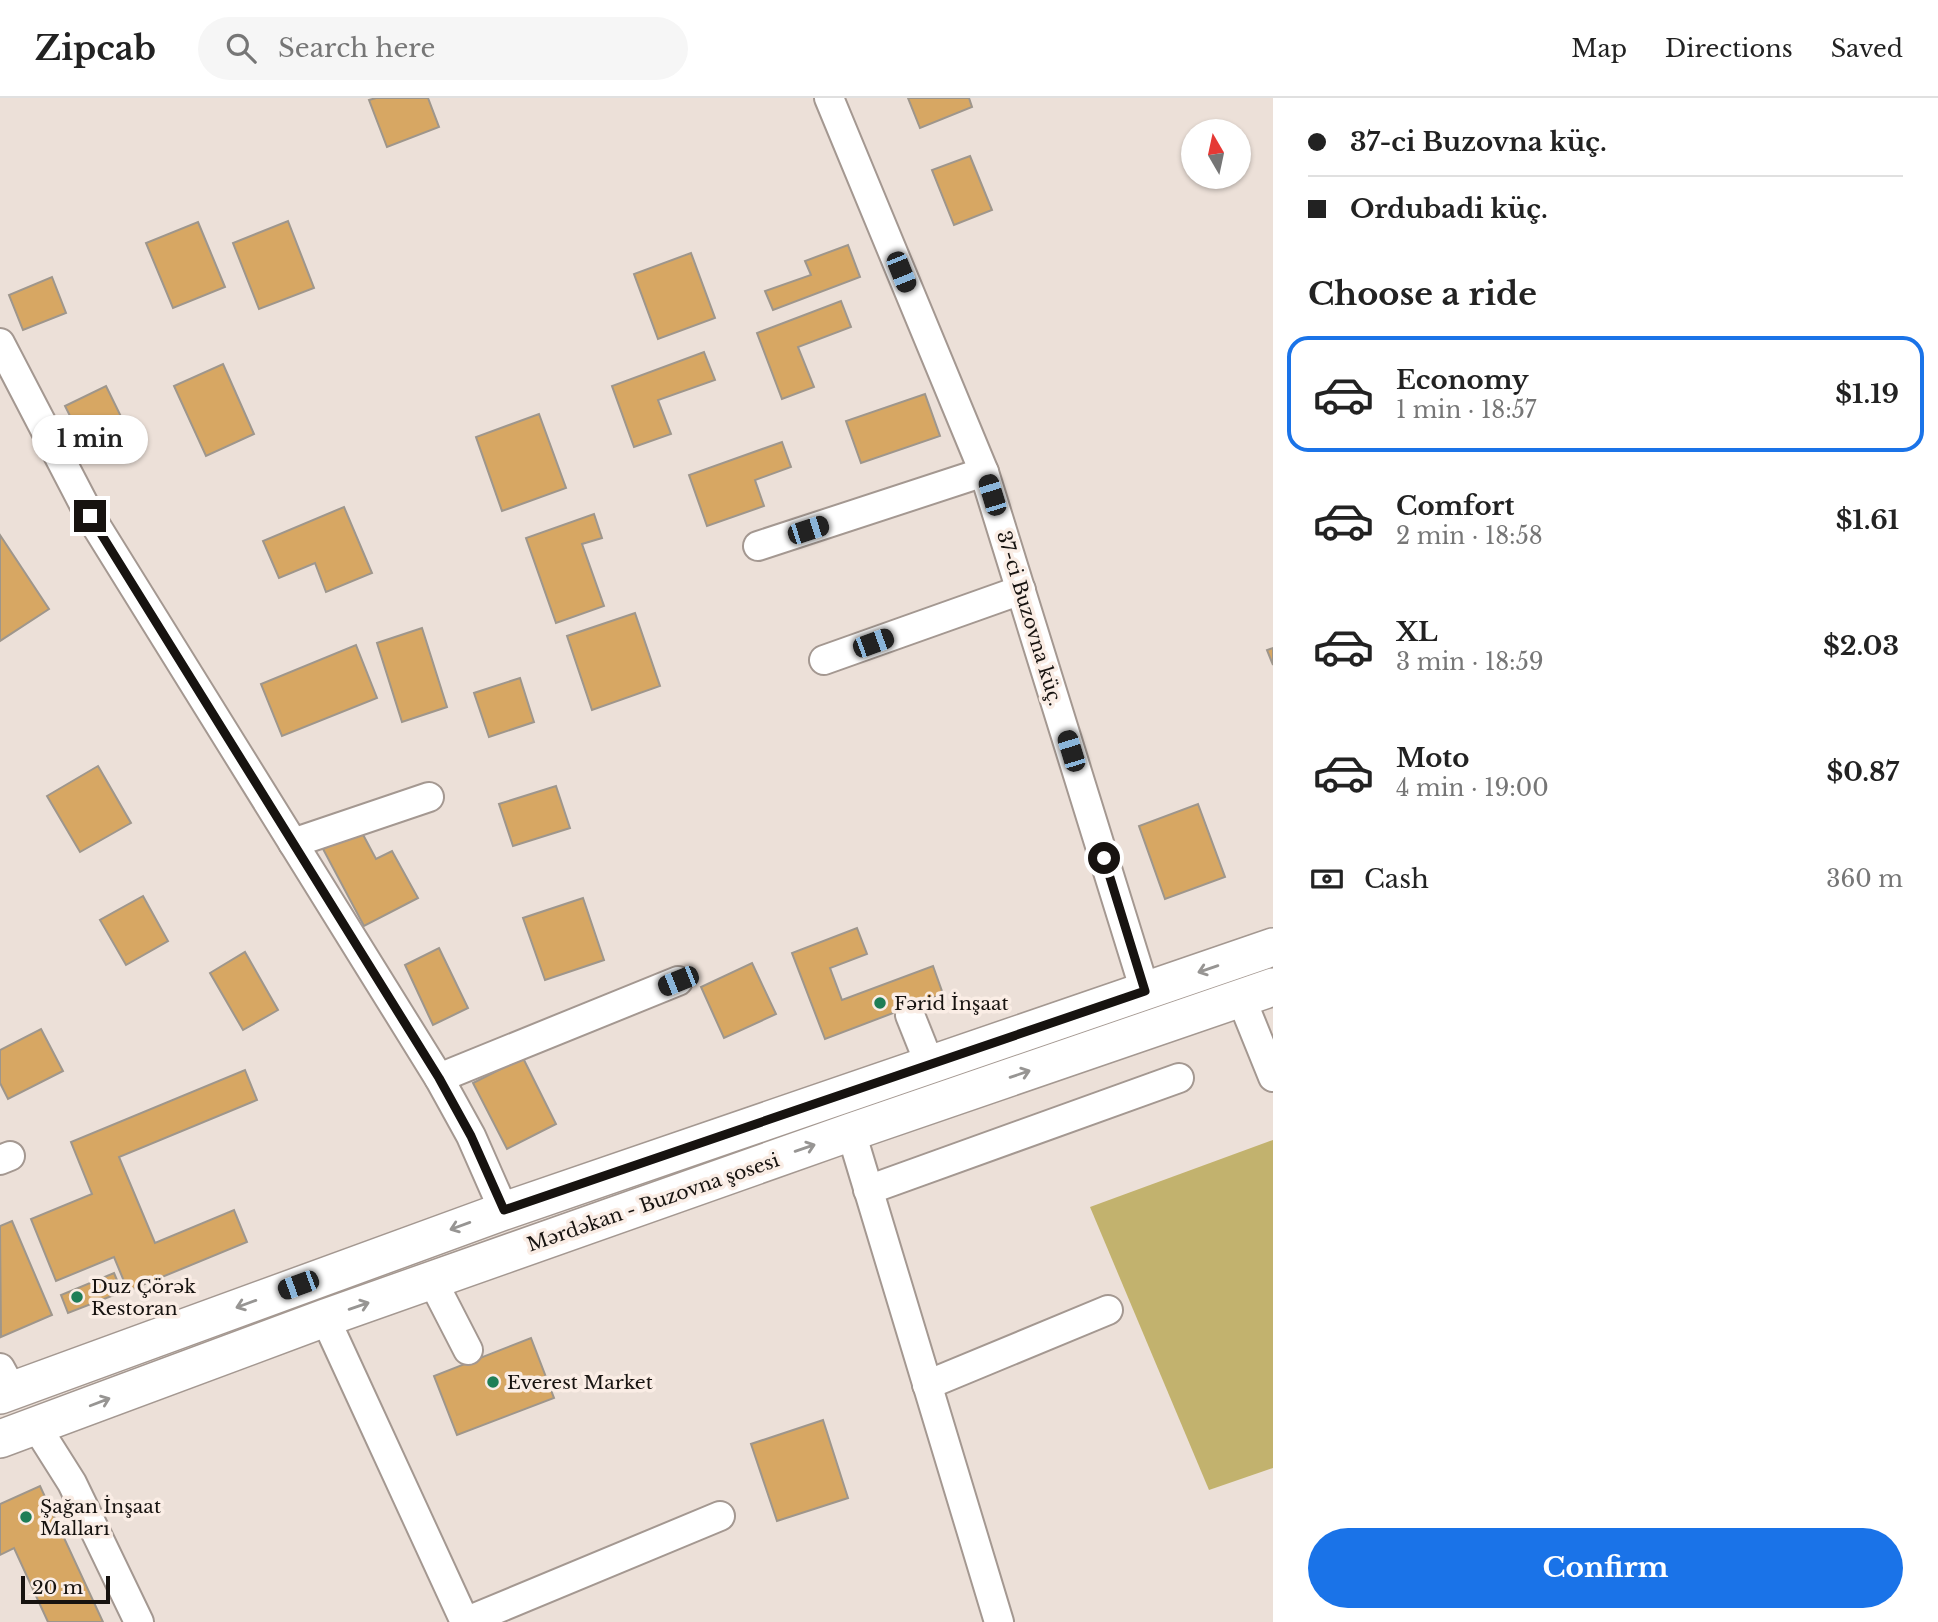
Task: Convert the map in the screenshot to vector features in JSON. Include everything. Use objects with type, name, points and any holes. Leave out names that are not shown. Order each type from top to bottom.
[{"type":"main road","name":"Mərdəkan - Buzovna şosesi","points":[[4,1384],[1273,947]]},
{"type":"main road","name":"Mərdəkan - Buzovna şosesi","points":[[0,1439],[432,1280],[851,1132],[1257,993]]},
{"type":"main road","points":[[4,1384],[36,1426]]},
{"type":"street","name":"37-ci Buzovna küç.","points":[[829,98],[984,472],[1145,991]]},
{"type":"street","points":[[0,343],[90,516],[439,1078],[471,1136],[504,1210]]},
{"type":"street","points":[[758,546],[984,472]]},
{"type":"street","points":[[824,660],[1021,590]]},
{"type":"street","points":[[293,843],[429,797]]},
{"type":"street","points":[[439,1078],[678,981]]},
{"type":"street","points":[[1257,993],[1273,1077]]},
{"type":"street","points":[[910,1015],[930,1065]]},
{"type":"street","points":[[868,1189],[1179,1078]]},
{"type":"street","points":[[851,1132],[999,1622]]},
{"type":"street","points":[[432,1280],[468,1350]]},
{"type":"street","points":[[927,1385],[1108,1310]]},
{"type":"street","points":[[325,1318],[465,1622],[720,1516]]},
{"type":"street","points":[[36,1426],[72,1483],[139,1622]]},
{"type":"shaded area","points":[[1273,1140],[1273,1468],[1209,1490],[1090,1207]]},
{"type":"building","points":[[428,98],[439,127],[387,147],[369,100]]},
{"type":"building","points":[[908,98],[969,98],[972,107],[920,128]]},
{"type":"building","points":[[970,156],[992,210],[954,225],[932,170]]},
{"type":"building","points":[[288,221],[314,288],[259,309],[233,243]]},
{"type":"building","points":[[198,222],[225,287],[173,308],[146,243]]},
{"type":"building","points":[[848,245],[860,277],[773,310],[765,291],[811,275],[805,261]]},
{"type":"building","points":[[691,253],[715,318],[658,339],[634,274]]},
{"type":"building","points":[[52,277],[66,313],[23,330],[9,295]]},
{"type":"building","points":[[841,301],[851,327],[798,347],[814,387],[782,399],[757,333]]},
{"type":"building","points":[[704,352],[715,380],[658,400],[671,434],[634,447],[612,386]]},
{"type":"building","points":[[223,364],[254,434],[206,456],[174,386]]},
{"type":"building","points":[[106,386],[133,441],[93,462],[65,406]]},
{"type":"building","points":[[925,394],[940,436],[861,463],[846,421]]},
{"type":"building","points":[[539,414],[566,488],[502,511],[476,437]]},
{"type":"building","points":[[782,442],[791,467],[755,480],[764,506],[707,526],[689,475]]},
{"type":"building","points":[[344,507],[372,573],[326,592],[315,563],[279,578],[263,541]]},
{"type":"building","points":[[594,514],[602,538],[582,544],[604,606],[556,623],[526,538]]},
{"type":"building","points":[[0,535],[49,609],[0,641]]},
{"type":"building","points":[[635,613],[660,686],[592,710],[567,636]]},
{"type":"building","points":[[422,628],[447,707],[402,722],[377,643]]},
{"type":"building","points":[[356,645],[377,698],[282,736],[261,684]]},
{"type":"building","points":[[1273,648],[1273,665],[1267,650]]},
{"type":"building","points":[[520,678],[534,722],[489,737],[474,693]]},
{"type":"building","points":[[98,766],[131,823],[80,852],[47,796]]},
{"type":"building","points":[[556,786],[570,828],[513,846],[499,804]]},
{"type":"building","points":[[1198,804],[1225,877],[1165,899],[1139,826]]},
{"type":"building","points":[[360,829],[376,859],[392,851],[418,898],[364,926],[323,849]]},
{"type":"building","points":[[143,896],[168,941],[126,965],[100,920]]},
{"type":"building","points":[[583,898],[604,960],[545,980],[523,918]]},
{"type":"building","points":[[857,928],[867,954],[830,968],[842,1000],[933,966],[943,994],[825,1039],[792,953]]},
{"type":"building","points":[[439,948],[468,1008],[433,1025],[405,965]]},
{"type":"building","points":[[245,952],[278,1010],[243,1030],[210,973]]},
{"type":"building","points":[[752,963],[776,1014],[724,1038],[701,987]]},
{"type":"building","points":[[41,1029],[63,1071],[8,1099],[0,1083],[0,1050]]},
{"type":"building","points":[[523,1058],[556,1124],[507,1149],[473,1083]]},
{"type":"building","points":[[245,1070],[257,1100],[119,1157],[155,1243],[234,1210],[247,1242],[128,1291],[114,1257],[56,1281],[31,1219],[92,1194],[71,1142]]},
{"type":"building","points":[[12,1221],[52,1315],[1,1337],[0,1226]]},
{"type":"building","points":[[114,1273],[122,1292],[68,1313],[61,1295]]},
{"type":"building","points":[[531,1338],[554,1398],[457,1435],[434,1376]]},
{"type":"building","points":[[823,1420],[848,1498],[777,1521],[751,1444]]},
{"type":"building","points":[[40,1486],[103,1622],[48,1622],[14,1548],[0,1555],[0,1504]]},
{"type":"place","name":"Fərid İnşaat","points":[[880,1003]]},
{"type":"place","name":"Duz Çörək Restoran","points":[[77,1297]]},
{"type":"place","name":"Everest Market","points":[[493,1382]]},
{"type":"place","name":"Şağan İnşaat Malları","points":[[26,1517]]},
{"type":"route","points":[[90,516],[439,1078],[471,1136],[504,1210],[1145,991],[1104,858]]}]
